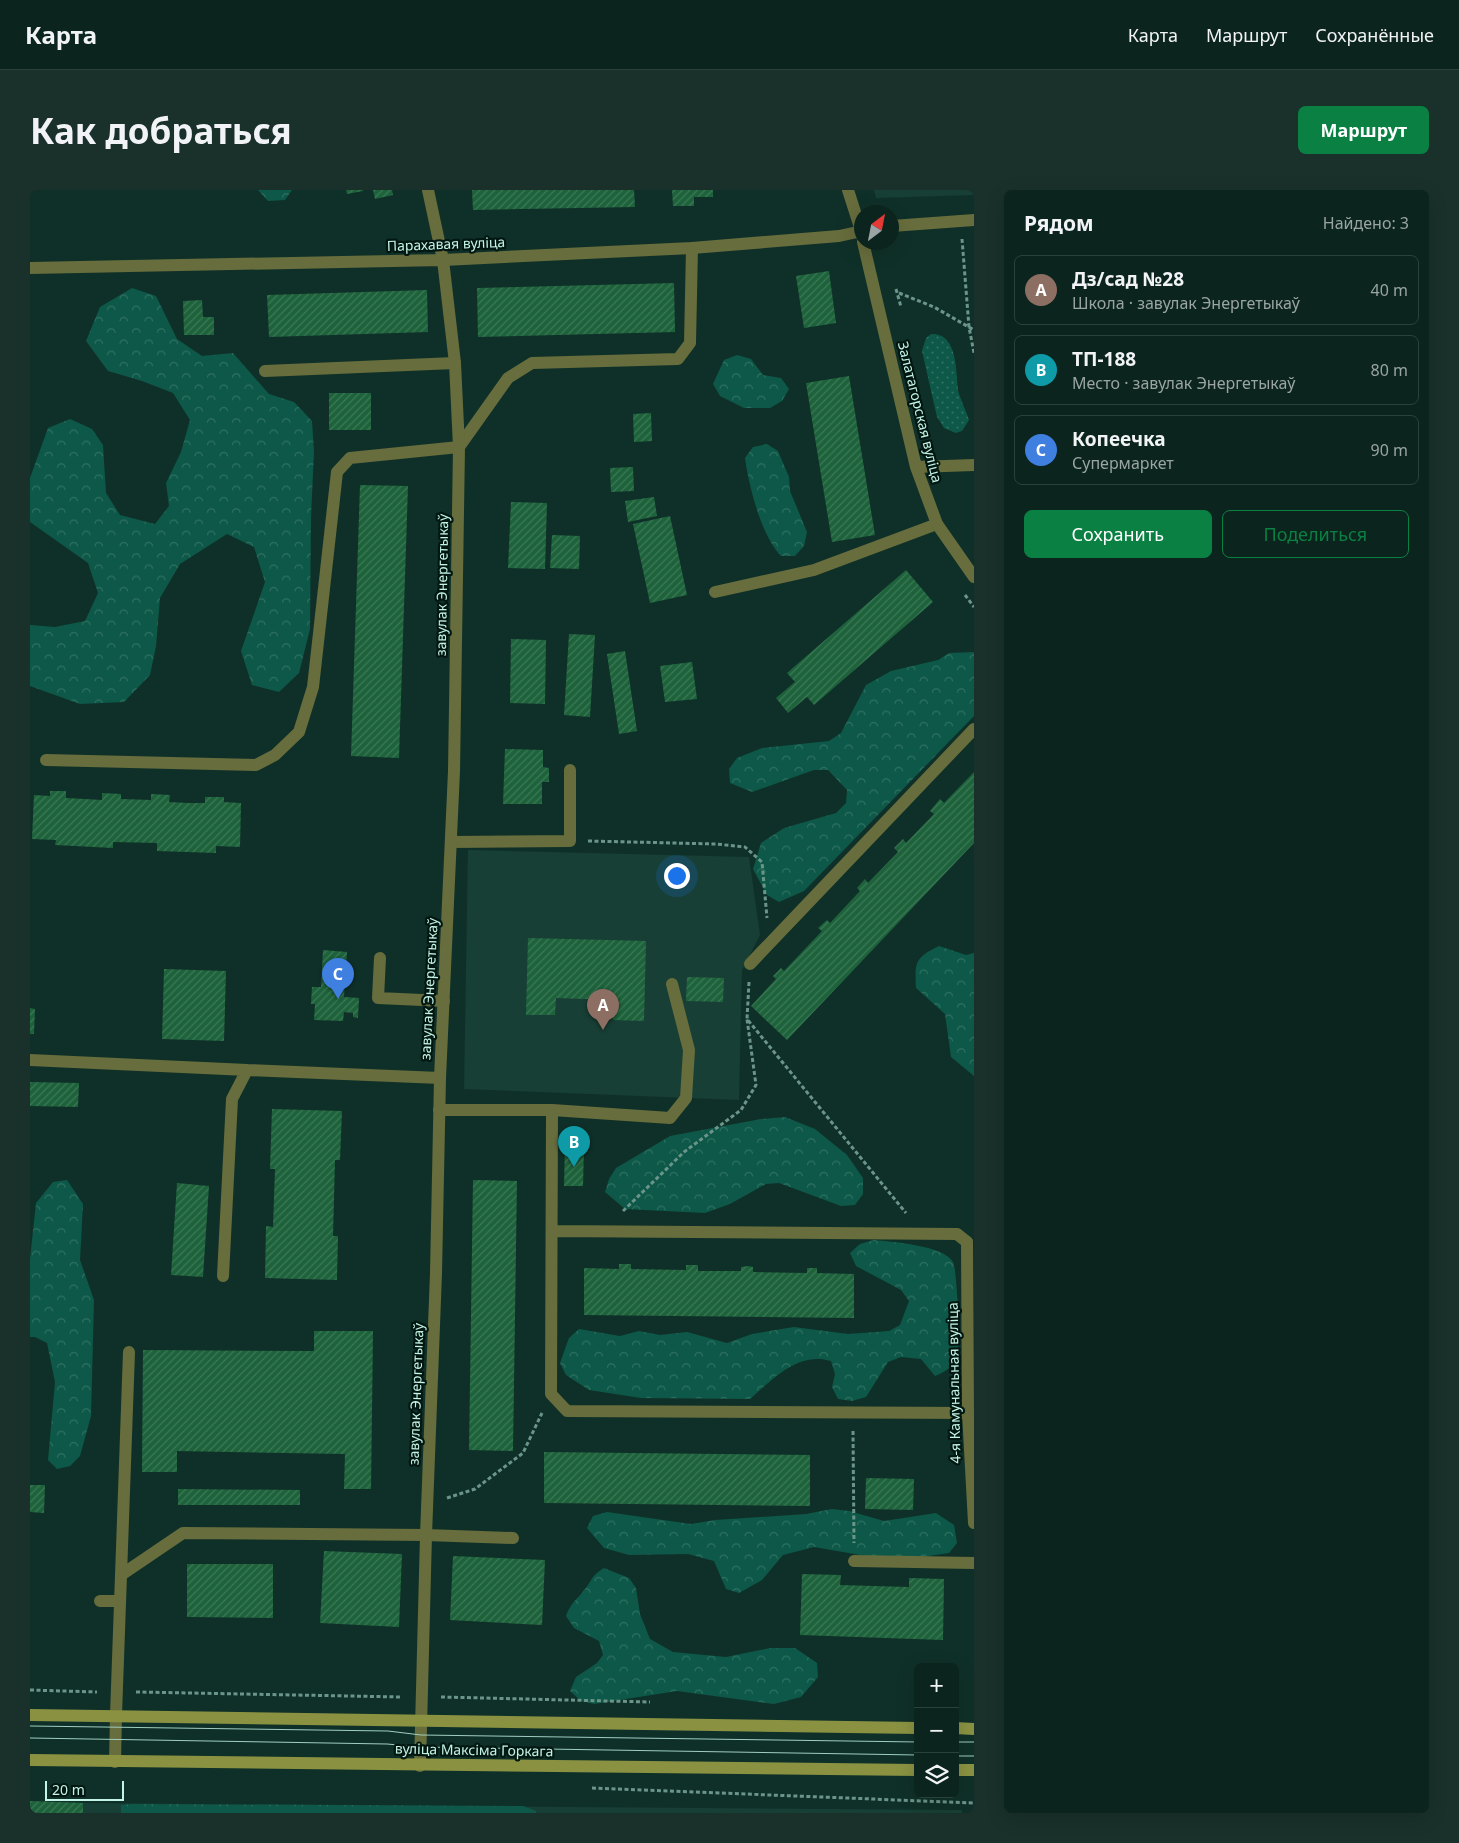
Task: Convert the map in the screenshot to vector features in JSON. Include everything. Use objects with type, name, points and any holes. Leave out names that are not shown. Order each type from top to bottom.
[{"type":"main road","name":"вуліца Максіма Горкага","points":[[30,1714],[914,1728]]},
{"type":"main road","points":[[959,1728],[974,1729]]},
{"type":"main road","name":"вуліца Максіма Горкага","points":[[30,1760],[387,1763],[420,1766],[914,1770]]},
{"type":"main road","points":[[959,1770],[974,1770]]},
{"type":"street","name":"завулак Энергетыкаў","points":[[420,1766],[427,1504],[436,1273],[440,1078],[452,842],[458,447],[455,362],[443,260],[428,190]]},
{"type":"street","name":"Залатагорская вуліца","points":[[848,190],[854,209]]},
{"type":"street","points":[[899,225],[974,220]]},
{"type":"street","name":"Парахавая вуліца","points":[[30,268],[443,260],[692,248],[854,235]]},
{"type":"street","points":[[46,760],[256,765],[275,754],[299,732],[313,687],[337,472],[350,458],[458,447],[508,378],[532,364],[678,359],[690,343],[692,248]]},
{"type":"street","name":"Залатагорская вуліца","points":[[865,250],[916,467],[937,524],[974,577]]},
{"type":"street","points":[[265,371],[455,362]]},
{"type":"street","points":[[916,467],[974,465]]},
{"type":"street","points":[[715,592],[814,570],[937,524]]},
{"type":"street","points":[[750,964],[974,729]]},
{"type":"street","points":[[452,842],[570,841],[570,770]]},
{"type":"street","points":[[380,958],[378,998],[444,1001]]},
{"type":"street","points":[[439,1110],[552,1110],[670,1118],[686,1098],[689,1050],[672,984]]},
{"type":"street","points":[[30,1060],[440,1078]]},
{"type":"street","points":[[223,1276],[232,1099],[248,1070]]},
{"type":"street","points":[[552,1110],[551,1394],[567,1411],[968,1413]]},
{"type":"street","points":[[552,1230],[923,1234]]},
{"type":"street","name":"4-я Камунальная вуліца","points":[[923,1234],[958,1234],[967,1242],[968,1413],[974,1523]]},
{"type":"street","points":[[115,1762],[129,1352]]},
{"type":"street","points":[[121,1575],[182,1533],[426,1535],[513,1538]]},
{"type":"street","points":[[854,1561],[974,1563]]},
{"type":"street","points":[[100,1601],[120,1602]]},
{"type":"path","points":[[960,220],[974,353]]},
{"type":"path","points":[[898,293],[934,307],[974,330]]},
{"type":"path","points":[[570,841],[716,844],[745,847],[762,862],[770,943]]},
{"type":"path","points":[[602,1232],[684,1152],[741,1110],[756,1085],[747,1019],[750,964]]},
{"type":"path","points":[[747,1019],[923,1234]]},
{"type":"path","points":[[427,1504],[475,1489],[523,1453],[551,1394]]},
{"type":"path","points":[[853,1413],[854,1561]]},
{"type":"path","points":[[30,1690],[650,1702]]},
{"type":"shaded area","points":[[874,190],[974,190],[974,195],[876,198]]},
{"type":"shaded area","points":[[468,850],[749,857],[760,935],[742,970],[739,1100],[464,1089]]},
{"type":"shaded area","points":[[30,1801],[962,1810],[962,1813],[30,1813]]},
{"type":"green space","points":[[258,190],[292,190],[285,200],[268,201]]},
{"type":"green space","points":[[132,288],[156,296],[177,339],[202,356],[233,353],[269,394],[294,402],[312,421],[314,452],[311,516],[310,629],[299,673],[279,692],[252,685],[241,651],[265,582],[254,547],[227,534],[180,564],[160,598],[156,646],[150,675],[124,702],[80,704],[30,686],[30,625],[55,627],[85,621],[98,593],[88,563],[30,522],[30,478],[48,428],[70,419],[92,429],[103,445],[106,493],[120,515],[155,524],[169,506],[166,483],[181,452],[190,420],[173,393],[108,371],[86,341],[100,307]]},
{"type":"green space","points":[[931,334],[947,340],[952,348],[959,394],[969,420],[962,431],[956,433],[944,428],[937,417],[922,351],[926,338]]},
{"type":"green space","points":[[737,355],[751,359],[763,375],[781,378],[789,389],[782,401],[770,408],[744,408],[720,396],[713,384],[724,360]]},
{"type":"green space","points":[[767,444],[778,451],[789,477],[790,491],[807,532],[804,546],[795,556],[781,556],[774,547],[762,523],[753,496],[745,458],[753,447]]},
{"type":"green space","points":[[974,652],[974,716],[804,891],[779,902],[767,895],[753,869],[761,843],[784,828],[836,813],[846,803],[847,790],[828,770],[814,770],[752,792],[730,783],[729,769],[737,758],[762,748],[829,741],[841,733],[866,685],[891,671],[938,660],[949,653]]},
{"type":"green space","points":[[939,946],[966,955],[974,953],[974,1076],[951,1057],[945,1014],[916,988],[916,967],[920,958]]},
{"type":"green space","points":[[785,1117],[815,1129],[847,1155],[863,1178],[863,1194],[855,1205],[841,1206],[779,1183],[766,1184],[730,1204],[705,1213],[625,1209],[605,1192],[609,1179],[616,1168],[670,1136],[761,1119]]},
{"type":"green space","points":[[67,1180],[83,1204],[80,1260],[94,1300],[91,1416],[80,1456],[70,1466],[57,1469],[48,1460],[55,1382],[47,1343],[35,1337],[30,1337],[30,1259],[36,1203],[53,1182]]},
{"type":"green space","points":[[874,1240],[928,1248],[947,1256],[953,1262],[958,1307],[958,1353],[952,1365],[935,1376],[921,1359],[901,1357],[888,1362],[866,1397],[852,1401],[838,1399],[832,1387],[835,1374],[831,1361],[819,1359],[797,1363],[777,1376],[750,1399],[641,1398],[589,1390],[566,1375],[560,1363],[569,1338],[579,1329],[620,1336],[639,1331],[660,1335],[687,1332],[727,1343],[752,1334],[794,1327],[848,1334],[889,1331],[900,1325],[909,1301],[901,1290],[856,1266],[850,1253],[860,1244]]},
{"type":"green space","points":[[832,1509],[849,1511],[884,1521],[936,1513],[954,1525],[957,1543],[949,1553],[895,1561],[814,1547],[783,1555],[762,1580],[739,1593],[726,1589],[714,1561],[688,1554],[629,1555],[604,1548],[587,1528],[593,1516],[607,1512],[691,1524],[715,1520],[806,1514]]},
{"type":"green space","points":[[604,1568],[629,1578],[636,1588],[640,1614],[650,1639],[673,1652],[726,1657],[770,1648],[795,1648],[817,1663],[818,1677],[801,1697],[774,1704],[677,1691],[594,1704],[581,1701],[570,1691],[576,1677],[597,1663],[603,1655],[599,1641],[574,1628],[566,1616],[572,1604],[594,1576]]},
{"type":"green space","points":[[121,1805],[523,1806],[536,1811],[536,1813],[121,1813]]},
{"type":"building","points":[[346,190],[363,190],[363,191],[347,194]]},
{"type":"building","points":[[373,190],[392,190],[393,195],[375,199]]},
{"type":"building","points":[[472,190],[634,190],[635,207],[473,210]]},
{"type":"building","points":[[672,190],[713,190],[713,197],[694,197],[694,206],[673,206]]},
{"type":"building","points":[[829,271],[836,323],[804,328],[796,276]]},
{"type":"building","points":[[674,283],[675,332],[478,337],[477,288]]},
{"type":"building","points":[[427,290],[428,332],[269,337],[267,295]]},
{"type":"building","points":[[202,300],[203,317],[214,317],[214,335],[184,335],[183,301]]},
{"type":"building","points":[[849,376],[875,535],[832,542],[806,383]]},
{"type":"building","points":[[329,393],[371,393],[371,430],[329,430]]},
{"type":"building","points":[[651,413],[652,441],[634,442],[633,414]]},
{"type":"building","points":[[633,467],[634,491],[611,492],[610,468]]},
{"type":"building","points":[[360,485],[408,486],[399,758],[351,756]]},
{"type":"building","points":[[654,497],[657,516],[628,522],[625,501]]},
{"type":"building","points":[[511,502],[547,503],[545,569],[508,568]]},
{"type":"building","points":[[670,516],[687,595],[650,603],[633,524]]},
{"type":"building","points":[[552,535],[580,536],[579,569],[550,568]]},
{"type":"building","points":[[906,570],[933,602],[814,705],[807,697],[788,713],[776,698],[795,682],[787,673]]},
{"type":"building","points":[[569,634],[595,635],[590,717],[564,715]]},
{"type":"building","points":[[511,639],[546,640],[545,704],[510,703]]},
{"type":"building","points":[[625,651],[637,731],[619,734],[607,654]]},
{"type":"building","points":[[692,662],[697,699],[665,702],[660,666]]},
{"type":"building","points":[[505,749],[543,750],[543,767],[549,768],[549,782],[542,782],[542,804],[503,804]]},
{"type":"building","points":[[974,772],[974,843],[787,1040],[751,1006],[776,979],[773,976],[781,968],[784,971],[822,931],[818,928],[827,920],[830,923],[860,891],[857,888],[865,879],[868,883],[898,852],[894,848],[903,839],[906,843],[934,814],[930,811],[940,799],[944,803]]},
{"type":"building","points":[[50,791],[66,791],[66,798],[102,800],[102,793],[121,794],[121,799],[151,800],[151,794],[170,795],[169,802],[188,803],[205,803],[205,797],[224,797],[224,802],[241,803],[240,847],[216,846],[216,853],[157,851],[157,843],[113,842],[113,848],[55,845],[56,840],[32,839],[34,795],[50,796]]},
{"type":"building","points":[[528,938],[646,941],[644,1021],[613,1020],[613,1000],[556,998],[555,1015],[526,1015]]},
{"type":"building","points":[[323,950],[347,952],[344,997],[359,998],[358,1018],[353,1017],[353,1013],[344,1012],[343,1021],[314,1020],[315,1004],[311,1004],[312,987],[321,987]]},
{"type":"building","points":[[164,969],[226,971],[224,1041],[162,1039]]},
{"type":"building","points":[[687,977],[724,978],[723,1002],[686,1001]]},
{"type":"building","points":[[30,1008],[35,1009],[34,1034],[30,1034]]},
{"type":"building","points":[[30,1082],[79,1083],[78,1107],[30,1106]]},
{"type":"building","points":[[272,1109],[342,1111],[340,1160],[335,1160],[333,1236],[338,1236],[337,1280],[265,1278],[266,1226],[273,1227],[275,1169],[270,1169]]},
{"type":"building","points":[[565,1146],[584,1147],[583,1186],[564,1186]]},
{"type":"building","points":[[473,1180],[517,1181],[513,1451],[469,1450]]},
{"type":"building","points":[[177,1183],[209,1186],[203,1277],[171,1275]]},
{"type":"building","points":[[619,1264],[631,1264],[631,1269],[686,1270],[686,1265],[698,1265],[698,1271],[741,1271],[741,1267],[748,1266],[753,1267],[753,1272],[807,1273],[807,1268],[817,1268],[817,1273],[854,1274],[854,1318],[584,1315],[584,1268],[619,1269]]},
{"type":"building","points":[[314,1331],[373,1331],[371,1489],[344,1489],[345,1454],[177,1451],[177,1472],[142,1472],[143,1350],[314,1351]]},
{"type":"building","points":[[544,1452],[810,1455],[810,1506],[544,1503]]},
{"type":"building","points":[[866,1478],[914,1479],[913,1510],[865,1509]]},
{"type":"building","points":[[30,1485],[45,1485],[44,1513],[30,1512]]},
{"type":"building","points":[[178,1489],[300,1490],[300,1505],[178,1505]]},
{"type":"building","points":[[324,1551],[402,1554],[399,1627],[320,1623]]},
{"type":"building","points":[[453,1556],[545,1560],[542,1625],[450,1620]]},
{"type":"building","points":[[187,1564],[273,1564],[273,1618],[187,1617]]},
{"type":"building","points":[[802,1574],[841,1575],[840,1585],[909,1587],[909,1578],[944,1579],[943,1640],[800,1635]]},
{"type":"building","points":[[30,1801],[83,1803],[83,1813],[30,1813]]},
{"type":"tram line","points":[[30,1726],[388,1731],[421,1735],[914,1742]]},
{"type":"tram line","points":[[30,1738],[387,1744],[421,1747],[914,1755]]},
{"type":"tram line","points":[[959,1742],[974,1742]]},
{"type":"tram line","points":[[959,1756],[974,1756]]},
{"type":"place","name":"Копеечка","points":[[338,999]]},
{"type":"place","name":"Дз/сад №28","points":[[603,1030]]},
{"type":"place","name":"ТП-188","points":[[574,1167]]}]
